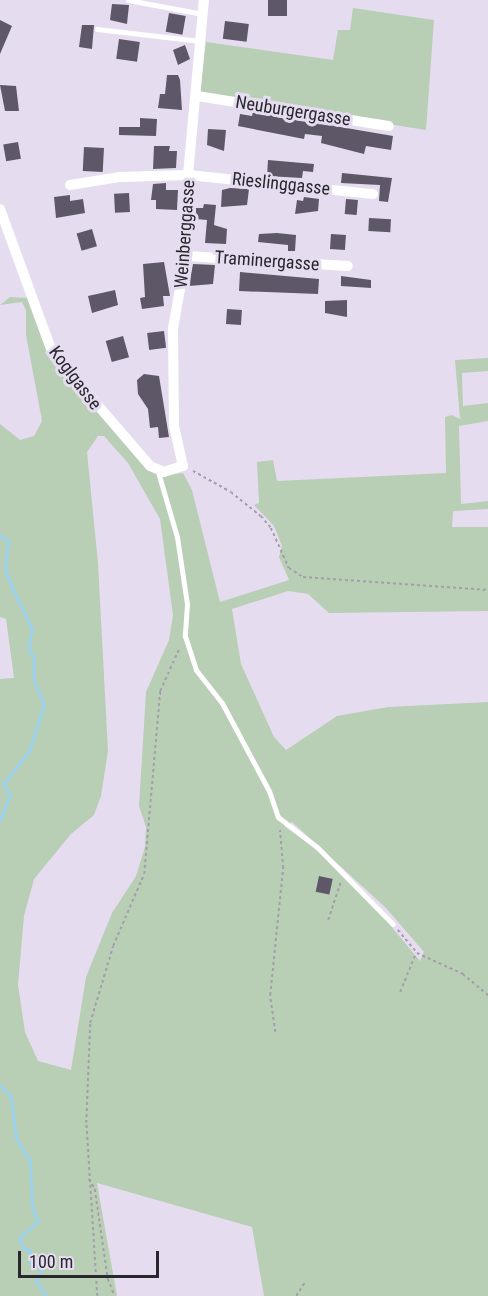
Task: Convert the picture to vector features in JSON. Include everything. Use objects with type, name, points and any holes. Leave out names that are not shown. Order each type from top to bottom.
[{"type":"street","name":"Weinberggasse","points":[[183,466],[174,426],[173,328],[186,256],[188,176],[204,0]]},
{"type":"street","name":"Neuburgergasse","points":[[197,96],[389,126]]},
{"type":"street","name":"Rieslinggasse","points":[[70,185],[120,177],[188,176],[373,194]]},
{"type":"street","name":"Koglgasse","points":[[0,209],[52,352],[108,420],[158,472]]},
{"type":"street","name":"Traminergasse","points":[[186,256],[348,266]]},
{"type":"street","points":[[158,472],[183,466]]},
{"type":"lane","points":[[128,0],[203,14]]},
{"type":"lane","points":[[97,29],[201,41]]},
{"type":"lane","points":[[158,472],[183,572],[185,636],[196,670],[222,703],[269,790],[278,817],[343,874],[393,924]]},
{"type":"path","points":[[183,466],[220,485],[261,516],[271,528],[289,568],[303,577],[488,590]]},
{"type":"path","points":[[97,1296],[88,1179],[85,1075],[90,1023],[113,946],[144,874],[160,691],[185,636]]},
{"type":"path","points":[[275,1032],[270,995],[283,868],[278,817]]},
{"type":"path","points":[[328,920],[343,874]]},
{"type":"path","points":[[393,924],[417,953],[463,974],[488,995]]},
{"type":"path","points":[[400,992],[417,953]]},
{"type":"path","points":[[88,1179],[95,1189],[108,1279],[115,1296]]},
{"type":"path","points":[[296,1296],[305,1282]]},
{"type":"green space","points":[[353,8],[434,20],[426,130],[200,94],[206,42],[333,60],[338,30],[350,30]]},
{"type":"green space","points":[[10,297],[29,298],[46,345],[148,468],[167,475],[183,473],[192,490],[220,602],[289,580],[279,557],[282,546],[274,526],[254,505],[259,503],[257,462],[273,460],[277,481],[446,473],[445,417],[452,415],[460,419],[455,360],[488,358],[488,371],[462,373],[463,406],[488,403],[488,421],[459,426],[461,504],[488,501],[488,509],[453,511],[452,527],[488,527],[488,611],[329,613],[308,594],[288,591],[232,609],[241,664],[274,737],[286,750],[337,716],[388,707],[488,702],[488,1296],[264,1296],[252,1227],[97,1183],[117,1296],[0,1296],[0,679],[14,678],[6,619],[0,617],[0,424],[20,440],[34,436],[42,421],[26,335],[26,310],[22,302],[0,305]],"holes":[[[98,436],[104,436],[128,463],[160,519],[173,615],[169,640],[146,692],[139,806],[146,827],[145,847],[136,876],[112,913],[86,977],[71,1070],[38,1061],[25,1032],[18,985],[24,916],[34,879],[71,834],[94,815],[101,796],[108,751],[98,563],[87,452]],[[292,822],[386,908],[424,952],[420,961],[390,925],[315,848],[284,826]]]},
{"type":"building","points":[[268,0],[287,0],[287,16],[268,16]]},
{"type":"building","points":[[112,4],[129,5],[127,24],[110,20]]},
{"type":"building","points":[[169,13],[186,16],[182,35],[166,32]]},
{"type":"building","points":[[0,20],[12,26],[0,54]]},
{"type":"building","points":[[225,21],[249,24],[247,42],[223,39]]},
{"type":"building","points":[[82,25],[94,25],[92,49],[79,47]]},
{"type":"building","points":[[119,39],[140,42],[137,62],[116,59]]},
{"type":"building","points":[[185,45],[190,59],[178,65],[173,50]]},
{"type":"building","points":[[167,75],[178,75],[182,110],[158,108],[160,94],[165,94]]},
{"type":"building","points":[[0,85],[16,86],[19,111],[5,111]]},
{"type":"building","points":[[253,112],[393,136],[391,150],[366,146],[364,154],[321,143],[322,136],[305,134],[304,139],[238,126],[240,114],[252,116]]},
{"type":"building","points":[[140,118],[157,119],[156,136],[119,135],[119,127],[140,127]]},
{"type":"building","points":[[208,129],[226,130],[224,151],[207,145]]},
{"type":"building","points":[[18,142],[21,159],[6,161],[3,145]]},
{"type":"building","points":[[154,146],[170,146],[169,151],[177,151],[176,168],[153,169]]},
{"type":"building","points":[[84,147],[104,148],[103,172],[83,171]]},
{"type":"building","points":[[268,160],[314,164],[313,172],[303,171],[302,178],[267,176]]},
{"type":"building","points":[[342,173],[392,178],[388,202],[379,201],[380,185],[341,183]]},
{"type":"building","points":[[166,183],[166,190],[178,190],[177,210],[156,209],[156,200],[151,200],[153,184]]},
{"type":"building","points":[[249,189],[247,205],[221,207],[222,190]]},
{"type":"building","points":[[129,193],[130,212],[115,213],[114,194]]},
{"type":"building","points":[[70,195],[70,201],[83,199],[85,213],[56,218],[54,197]]},
{"type":"building","points":[[304,197],[319,199],[318,211],[295,214],[297,200],[303,201]]},
{"type":"building","points":[[346,199],[358,200],[357,215],[345,214]]},
{"type":"building","points":[[204,204],[216,205],[214,225],[227,229],[226,244],[205,243],[207,220],[196,219],[196,208],[203,208]]},
{"type":"building","points":[[369,218],[391,219],[390,232],[368,231]]},
{"type":"building","points":[[92,229],[97,246],[82,251],[77,233]]},
{"type":"building","points":[[259,234],[296,235],[295,251],[288,251],[288,245],[258,242]]},
{"type":"building","points":[[331,234],[346,235],[345,250],[330,249]]},
{"type":"building","points":[[164,262],[170,296],[163,296],[164,306],[142,309],[140,298],[145,297],[143,264]]},
{"type":"building","points":[[193,264],[215,265],[213,284],[189,286]]},
{"type":"building","points":[[240,272],[319,279],[318,294],[239,291]]},
{"type":"building","points":[[341,276],[371,280],[371,288],[341,286]]},
{"type":"building","points":[[115,290],[118,305],[92,313],[88,296]]},
{"type":"building","points":[[347,300],[347,317],[325,313],[325,301]]},
{"type":"building","points":[[227,309],[242,310],[241,325],[226,324]]},
{"type":"building","points":[[164,331],[166,348],[149,350],[147,333]]},
{"type":"building","points":[[123,336],[129,357],[112,362],[106,341]]},
{"type":"building","points":[[144,374],[159,376],[169,437],[159,438],[158,427],[150,428],[148,409],[138,394],[137,380]]},
{"type":"building","points":[[319,876],[333,879],[329,895],[316,892]]},
{"type":"waterway","points":[[0,535],[8,541],[5,568],[32,629],[28,646],[34,661],[34,681],[44,704],[29,751],[3,784],[10,794],[0,820]]},
{"type":"waterway","points":[[0,1085],[11,1097],[16,1138],[30,1161],[32,1207],[38,1221],[19,1238],[23,1248],[30,1250],[30,1263],[42,1267],[36,1281],[46,1296]]}]
